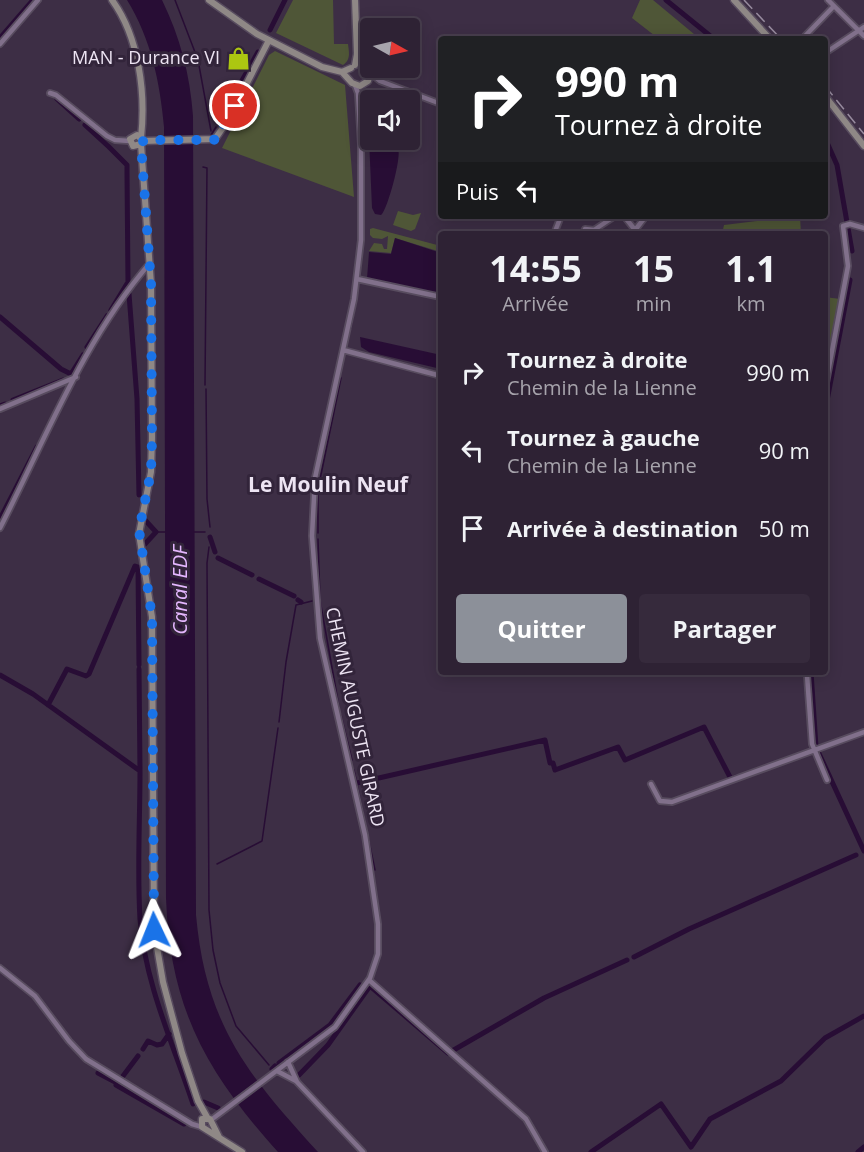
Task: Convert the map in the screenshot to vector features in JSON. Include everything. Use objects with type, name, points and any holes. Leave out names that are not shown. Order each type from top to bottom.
[{"type":"main road","points":[[112,0],[133,44],[139,72],[141,104],[137,141],[144,174],[150,263],[152,464],[139,530],[152,617],[154,924],[163,982],[206,1123],[219,1137],[242,1152]]},
{"type":"main road","points":[[209,0],[269,40],[322,67],[342,72],[362,84],[367,78]]},
{"type":"main road","points":[[349,77],[357,54],[355,0]]},
{"type":"main road","points":[[734,0],[767,36]]},
{"type":"main road","points":[[137,141],[208,140],[216,137],[227,122],[269,40]]},
{"type":"main road","points":[[357,54],[360,60]]},
{"type":"main road","points":[[342,72],[360,66]]},
{"type":"main road","points":[[828,100],[864,146]]},
{"type":"street","points":[[0,44],[38,0]]},
{"type":"street","points":[[828,0],[862,29],[864,36]]},
{"type":"street","points":[[805,36],[834,6]]},
{"type":"street","points":[[828,50],[862,29]]},
{"type":"street","points":[[376,78],[438,103]]},
{"type":"street","points":[[362,84],[380,81]]},
{"type":"street","name":"CHEMIN AUGUSTE GIRARD","points":[[206,1123],[335,1027],[369,980],[376,964],[379,945],[376,905],[365,835],[320,638],[313,562],[312,517],[315,478],[357,279],[363,213],[358,93],[362,84]]},
{"type":"street","points":[[50,93],[59,97],[111,138],[137,141]]},
{"type":"street","points":[[584,231],[585,229],[594,230],[610,219]]},
{"type":"street","points":[[634,231],[644,219]]},
{"type":"street","points":[[828,372],[848,266],[843,226],[848,224],[864,228]]},
{"type":"street","points":[[0,528],[76,377],[114,311],[150,263]]},
{"type":"street","points":[[357,279],[438,296]]},
{"type":"street","points":[[343,350],[438,375]]},
{"type":"street","points":[[0,409],[76,377]]},
{"type":"street","points":[[807,675],[814,751],[827,780]]},
{"type":"street","points":[[651,784],[659,800],[669,803],[864,732]]},
{"type":"street","points":[[0,968],[36,996],[69,1041],[86,1059],[187,1121],[206,1123]]},
{"type":"street","points":[[369,980],[526,1119],[545,1152]]},
{"type":"street","points":[[288,1062],[297,1082]]},
{"type":"street","points":[[277,1071],[297,1082],[363,1152]]},
{"type":"green space","points":[[293,0],[333,0],[334,44],[348,44],[349,56],[346,63],[343,65],[276,33]]},
{"type":"green space","points":[[640,0],[653,0],[696,36],[655,36],[632,18]]},
{"type":"green space","points":[[275,51],[345,85],[354,197],[222,148],[269,55]]},
{"type":"green space","points":[[398,211],[413,215],[421,213],[415,229],[411,231],[393,225]]},
{"type":"green space","points":[[758,219],[800,219],[801,231],[723,231],[724,225],[757,221]]},
{"type":"green space","points":[[370,229],[438,245],[438,251],[395,238],[391,253],[369,251],[374,243],[382,244],[384,249],[387,249],[388,236],[382,239],[373,238],[370,235]]},
{"type":"green space","points":[[828,297],[840,299],[828,357]]},
{"type":"water","name":"Canal EDF","points":[[127,0],[162,0],[183,56],[193,116],[196,915],[201,954],[220,1018],[234,1046],[270,1098],[318,1152],[278,1152],[231,1094],[196,1036],[184,1006],[169,937],[166,898],[164,127],[153,61],[142,30]]},
{"type":"water","points":[[370,150],[398,150],[398,162],[384,211],[381,215],[375,214],[372,208]]},
{"type":"water","points":[[395,238],[438,252],[438,294],[367,279],[369,252],[391,254]]},
{"type":"water","points":[[360,337],[438,354],[438,368],[369,352],[361,347]]},
{"type":"waterway","points":[[0,38],[33,0]]},
{"type":"waterway","points":[[175,0],[198,60],[211,131]]},
{"type":"waterway","points":[[270,30],[285,0]]},
{"type":"waterway","points":[[666,0],[710,36]]},
{"type":"waterway","points":[[220,120],[258,52]]},
{"type":"waterway","points":[[57,99],[79,119]]},
{"type":"waterway","points":[[85,125],[109,147]]},
{"type":"waterway","points":[[211,135],[216,127]]},
{"type":"waterway","points":[[828,145],[837,165],[852,251]]},
{"type":"waterway","points":[[108,146],[127,165],[128,282],[111,310]]},
{"type":"waterway","points":[[203,167],[207,168],[205,385]]},
{"type":"waterway","points":[[828,395],[850,280]]},
{"type":"waterway","points":[[351,328],[359,282]]},
{"type":"waterway","points":[[129,294],[137,399],[139,495]]},
{"type":"waterway","points":[[87,347],[107,316]]},
{"type":"waterway","points":[[0,317],[61,369],[71,374],[83,355]]},
{"type":"waterway","points":[[318,533],[318,489],[341,378]]},
{"type":"waterway","points":[[13,400],[63,380]]},
{"type":"waterway","points":[[206,389],[207,499],[210,527]]},
{"type":"waterway","points":[[0,406],[5,404]]},
{"type":"waterway","points":[[0,519],[37,447]]},
{"type":"waterway","points":[[145,520],[156,532],[145,544]]},
{"type":"waterway","points":[[156,532],[165,532]]},
{"type":"waterway","points":[[194,532],[205,532]]},
{"type":"waterway","points":[[210,537],[215,552]]},
{"type":"waterway","points":[[318,539],[320,600],[339,707]]},
{"type":"waterway","points":[[209,547],[207,563],[209,910],[213,950],[220,983],[236,1026],[269,1065]]},
{"type":"waterway","points":[[218,558],[252,575]]},
{"type":"waterway","points":[[48,705],[67,669],[86,676],[89,674],[135,566],[138,567]]},
{"type":"waterway","points":[[138,567],[139,665]]},
{"type":"waterway","points":[[259,579],[294,596]]},
{"type":"waterway","points":[[279,722],[296,605],[312,601]]},
{"type":"waterway","points":[[0,675],[33,694],[140,771],[139,669]]},
{"type":"waterway","points":[[811,675],[816,747],[864,851]]},
{"type":"waterway","points":[[341,715],[352,760]]},
{"type":"waterway","points":[[553,763],[555,770],[618,747],[625,760],[704,727],[731,779],[736,777]]},
{"type":"waterway","points":[[217,864],[262,841],[278,728]]},
{"type":"waterway","points":[[357,783],[545,740],[550,763]]},
{"type":"waterway","points":[[354,770],[375,870]]},
{"type":"waterway","points":[[140,771],[139,882],[143,943],[161,1013],[193,1104]]},
{"type":"waterway","points":[[634,957],[689,929],[856,855]]},
{"type":"waterway","points":[[452,1051],[544,998],[627,960]]},
{"type":"waterway","points":[[279,1063],[330,1025],[360,985]]},
{"type":"waterway","points":[[299,1075],[328,1045],[370,986],[448,1053]]},
{"type":"waterway","points":[[591,1152],[661,1104],[691,1147],[710,1119],[781,1081],[825,1038],[864,1016]]},
{"type":"waterway","points":[[143,1049],[148,1041],[157,1045],[162,1044],[169,1034]]},
{"type":"waterway","points":[[123,1076],[138,1056]]},
{"type":"waterway","points":[[272,1069],[275,1066]]},
{"type":"waterway","points":[[98,1073],[117,1083]]},
{"type":"waterway","points":[[116,1085],[184,1124]]},
{"type":"waterway","points":[[204,1102],[218,1108]]},
{"type":"waterway","points":[[858,1152],[864,1147]]},
{"type":"railway","points":[[744,0],[778,36]]},
{"type":"railway","points":[[828,90],[864,134]]},
{"type":"place","name":"MAN - Durance VI","points":[[238,58]]},
{"type":"district","name":"Le Moulin Neuf","points":[[328,485]]},
{"type":"route","points":[[154,930],[152,617],[139,530],[150,482],[152,438],[151,284],[144,158],[141,144],[144,140],[214,140],[235,106]]}]
